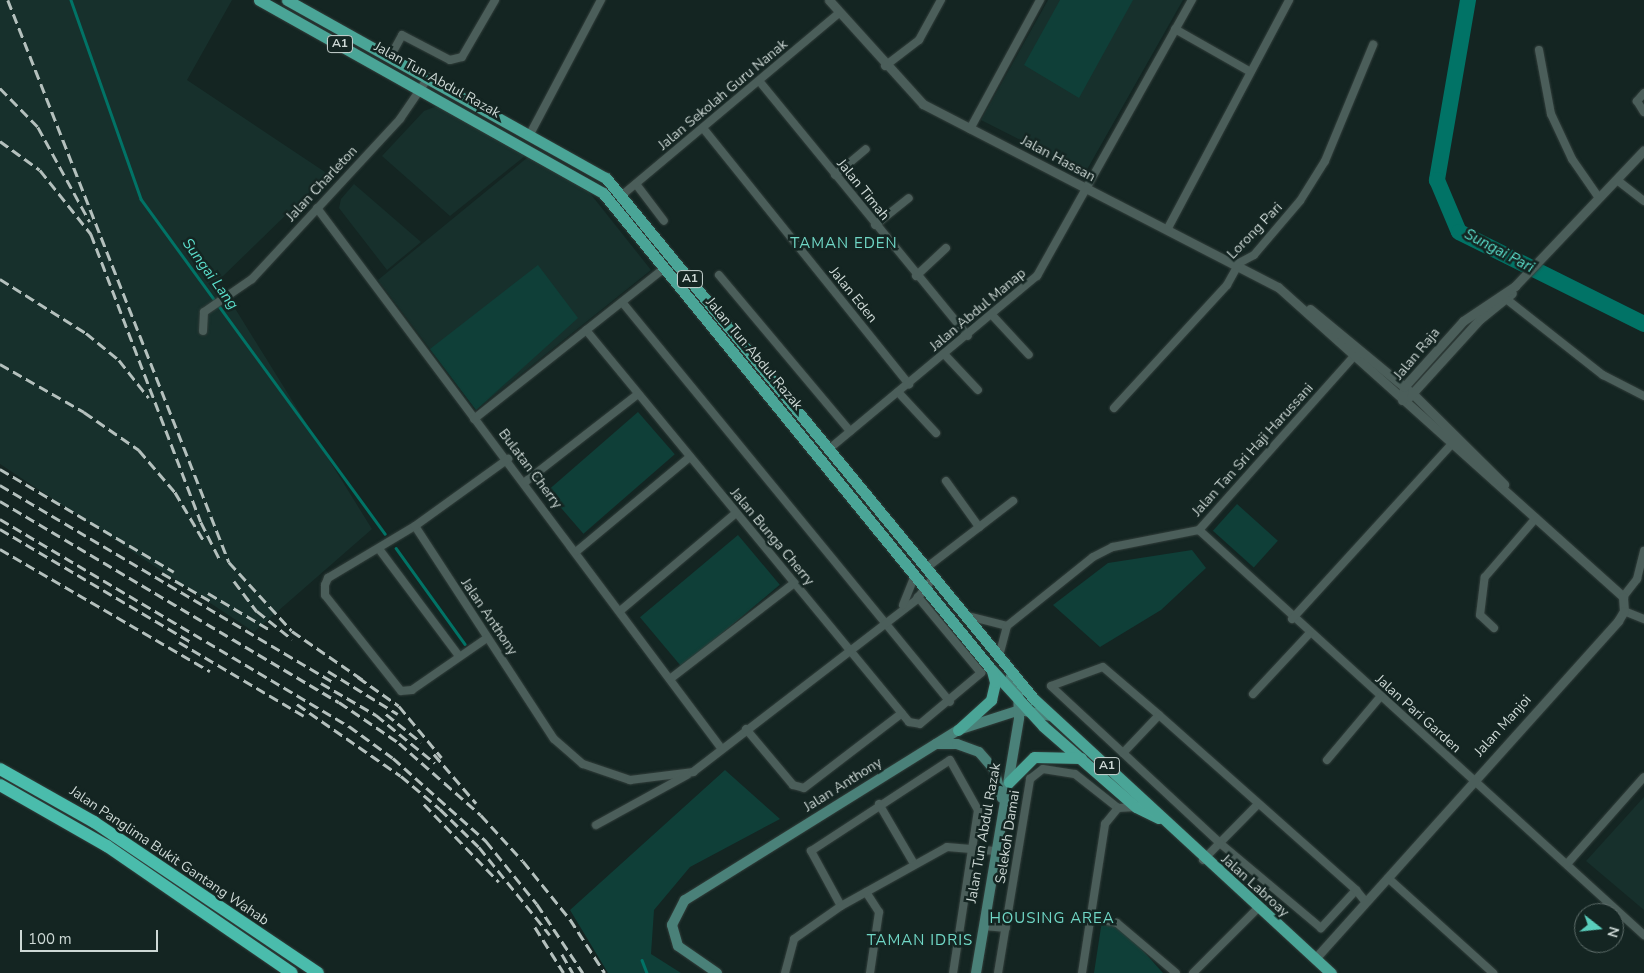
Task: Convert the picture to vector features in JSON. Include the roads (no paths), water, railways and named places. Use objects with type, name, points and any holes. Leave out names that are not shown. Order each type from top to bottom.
[{"type":"highway","name":"Jalan Panglima Bukit Gantang Wahab","points":[[0,768],[94,822],[318,973]]},
{"type":"highway","name":"Jalan Panglima Bukit Gantang Wahab","points":[[0,785],[107,846],[292,973]]},
{"type":"main road","name":"Jalan Tun Abdul Razak","points":[[259,0],[576,174],[603,192],[663,269],[800,432],[915,575],[922,593],[1019,698]]},
{"type":"main road","name":"Jalan Tun Abdul Razak","points":[[287,0],[598,172],[621,196],[962,612],[1051,716],[1161,819]]},
{"type":"main road","points":[[495,130],[530,134],[536,149],[576,174]]},
{"type":"main road","points":[[800,432],[817,448],[829,449],[828,462],[860,506]]},
{"type":"main road","name":"Jalan Tun Abdul Razak","points":[[999,656],[1025,710],[1136,807],[1161,819]]},
{"type":"main road","points":[[958,730],[991,700],[995,682],[992,669]]},
{"type":"main road","name":"Jalan Tun Abdul Razak","points":[[976,973],[1003,803],[1025,710]]},
{"type":"main road","points":[[1025,710],[1051,716]]},
{"type":"main road","name":"Jalan Anthony","points":[[717,973],[678,946],[672,925],[685,900],[958,730],[1025,710]]},
{"type":"main road","points":[[935,744],[968,747],[984,757],[994,769],[1003,803]]},
{"type":"main road","points":[[1009,782],[1034,757],[1081,758]]},
{"type":"main road","name":"Jalan Labroay","points":[[1161,819],[1256,909],[1331,973]]},
{"type":"street","points":[[390,57],[402,35],[450,60],[462,57],[495,0]]},
{"type":"street","points":[[530,134],[601,0]]},
{"type":"street","name":"Jalan Hassan","points":[[829,0],[885,66],[924,104],[1086,189],[1239,263],[1303,306],[1356,352],[1404,387]]},
{"type":"street","points":[[885,66],[919,40],[941,0]]},
{"type":"street","points":[[970,129],[1040,0]]},
{"type":"street","name":"Jalan Abdul Manap","points":[[829,449],[968,336],[1037,276],[1192,0]]},
{"type":"street","points":[[1168,228],[1249,71],[1289,0]]},
{"type":"street","name":"Jalan Sekolah Guru Nanak","points":[[621,196],[760,82],[839,13]]},
{"type":"street","points":[[1175,29],[1249,71]]},
{"type":"street","name":"Lorong Pari","points":[[1114,408],[1227,285],[1239,263],[1254,255],[1300,201],[1325,161],[1373,45]]},
{"type":"street","points":[[1539,50],[1551,114],[1572,158],[1599,198]]},
{"type":"street","name":"Jalan Charleton","points":[[203,331],[201,316],[212,306],[252,279],[400,119],[428,78]]},
{"type":"street","name":"Jalan Timah","points":[[760,82],[916,276],[968,336]]},
{"type":"street","points":[[1644,93],[1637,101],[1644,112]]},
{"type":"street","name":"Jalan Eden","points":[[703,128],[909,384]]},
{"type":"street","points":[[835,175],[866,149]]},
{"type":"street","name":"Jalan Raja","points":[[1402,400],[1414,395],[1480,318],[1505,298],[1644,150]]},
{"type":"street","points":[[1617,180],[1644,201]]},
{"type":"street","points":[[636,184],[664,220]]},
{"type":"street","points":[[876,225],[909,198]]},
{"type":"street","name":"Bulatan Cherry","points":[[317,208],[474,419],[508,459],[722,748]]},
{"type":"street","points":[[916,276],[946,248]]},
{"type":"street","points":[[474,419],[663,269]]},
{"type":"street","points":[[719,274],[850,431]]},
{"type":"street","name":"Jalan Raja","points":[[1402,400],[1404,387],[1463,321],[1515,286]]},
{"type":"street","points":[[1505,298],[1603,376],[1644,396]]},
{"type":"street","points":[[622,302],[950,702]]},
{"type":"street","points":[[992,315],[1029,355]]},
{"type":"street","name":"Jalan Bunga Cherry","points":[[586,330],[909,722],[920,724],[950,702],[981,673],[922,593]]},
{"type":"street","name":"Jalan Hassan","points":[[1356,352],[1402,400]]},
{"type":"street","name":"Jalan Tan Sri Haji Harussani","points":[[1007,626],[1093,557],[1113,547],[1199,530],[1356,352]]},
{"type":"street","points":[[945,355],[978,390]]},
{"type":"street","points":[[1404,387],[1536,518]]},
{"type":"street","points":[[898,392],[936,433]]},
{"type":"street","points":[[525,482],[638,394]]},
{"type":"street","points":[[1402,400],[1623,597]]},
{"type":"street","points":[[1292,619],[1452,444]]},
{"type":"street","points":[[576,551],[690,457]]},
{"type":"street","points":[[487,638],[412,690],[401,690],[326,595],[328,578],[415,526],[508,459]]},
{"type":"street","points":[[946,481],[979,527]]},
{"type":"street","points":[[926,568],[1013,501]]},
{"type":"street","points":[[620,611],[736,514]]},
{"type":"street","points":[[1494,628],[1480,615],[1485,577],[1536,518]]},
{"type":"street","name":"Jalan Anthony","points":[[415,526],[554,739],[583,764],[630,780],[693,772]]},
{"type":"street","name":"Jalan Pari Garden","points":[[1199,530],[1292,619],[1644,935]]},
{"type":"street","points":[[379,549],[459,656]]},
{"type":"street","points":[[1644,551],[1637,579],[1623,597],[1624,611],[1644,619]]},
{"type":"street","points":[[903,605],[915,575]]},
{"type":"street","points":[[596,825],[693,772],[903,605],[922,593],[934,577]]},
{"type":"street","points":[[670,680],[794,583]]},
{"type":"street","name":"Jalan Manjoi","points":[[1315,959],[1624,611]]},
{"type":"street","points":[[962,612],[985,624],[1007,626],[999,656]]},
{"type":"street","points":[[1253,694],[1309,634]]},
{"type":"street","points":[[1356,890],[1321,928],[1221,844],[1051,686],[1103,667],[1356,890],[1365,901]]},
{"type":"street","points":[[1327,760],[1380,697]]},
{"type":"street","points":[[746,728],[793,785],[804,788],[902,713]]},
{"type":"street","points":[[1123,753],[1159,715]]},
{"type":"street","points":[[841,906],[811,851],[944,759],[954,763],[978,806],[975,849],[954,973]]},
{"type":"street","name":"Selekoh Damai","points":[[998,973],[1030,779],[1043,769],[1075,774],[1118,808]]},
{"type":"street","points":[[1566,864],[1644,777]]},
{"type":"street","points":[[879,804],[914,864]]},
{"type":"street","points":[[1204,860],[1258,805]]},
{"type":"street","points":[[1082,973],[1105,824],[1118,808],[1136,807]]},
{"type":"street","points":[[785,973],[794,939],[841,906],[946,847],[995,851]]},
{"type":"street","points":[[1388,878],[1493,973]]},
{"type":"street","points":[[866,892],[878,912],[870,973]]},
{"type":"street","points":[[1193,973],[1256,909]]},
{"type":"street","points":[[1092,918],[1117,923],[1176,973]]},
{"type":"street","points":[[984,926],[1006,928]]},
{"type":"waterway","name":"Sungai Lang","points":[[71,0],[141,199],[385,533]]},
{"type":"waterway","name":"Sungai Pari","points":[[1468,0],[1437,180],[1459,232],[1644,324]]},
{"type":"waterway","name":"Sungai Lang","points":[[396,548],[465,644]]},
{"type":"waterway","name":"Sungai Lang","points":[[642,960],[647,973]]},
{"type":"railway","points":[[8,0],[229,562],[292,631],[363,680]]},
{"type":"railway","points":[[0,88],[38,127],[90,222]]},
{"type":"railway","points":[[0,141],[40,170],[91,234],[201,522],[220,560]]},
{"type":"railway","points":[[0,279],[86,333],[119,360],[149,398]]},
{"type":"railway","points":[[0,364],[84,412],[139,450],[175,492],[204,541]]},
{"type":"railway","points":[[0,469],[174,572]]},
{"type":"railway","points":[[0,485],[335,683]]},
{"type":"railway","points":[[0,501],[339,702],[399,743],[481,815],[523,861],[570,919],[605,973]]},
{"type":"railway","points":[[0,519],[349,726],[393,758],[486,841],[537,904],[583,973]]},
{"type":"railway","points":[[0,529],[191,642]]},
{"type":"railway","points":[[0,549],[210,671]]},
{"type":"railway","points":[[162,573],[212,602]]},
{"type":"railway","points":[[234,581],[257,611],[292,639]]},
{"type":"railway","points":[[208,593],[272,631]]},
{"type":"railway","points":[[179,642],[304,716]]},
{"type":"railway","points":[[328,671],[398,714]]},
{"type":"railway","points":[[358,677],[399,706],[442,758]]},
{"type":"railway","points":[[321,683],[376,715],[435,763]]},
{"type":"railway","points":[[297,704],[401,776],[440,809],[479,847],[550,935]]},
{"type":"railway","points":[[386,714],[421,742]]},
{"type":"railway","points":[[434,754],[476,803]]},
{"type":"railway","points":[[424,804],[499,882]]},
{"type":"railway","points":[[535,927],[564,973]]},
{"type":"railway","points":[[562,954],[573,973]]},
{"type":"district","name":"TAMAN EDEN","points":[[844,244]]},
{"type":"district","name":"HOUSING AREA","points":[[1052,919]]},
{"type":"district","name":"TAMAN IDRIS","points":[[920,941]]}]
